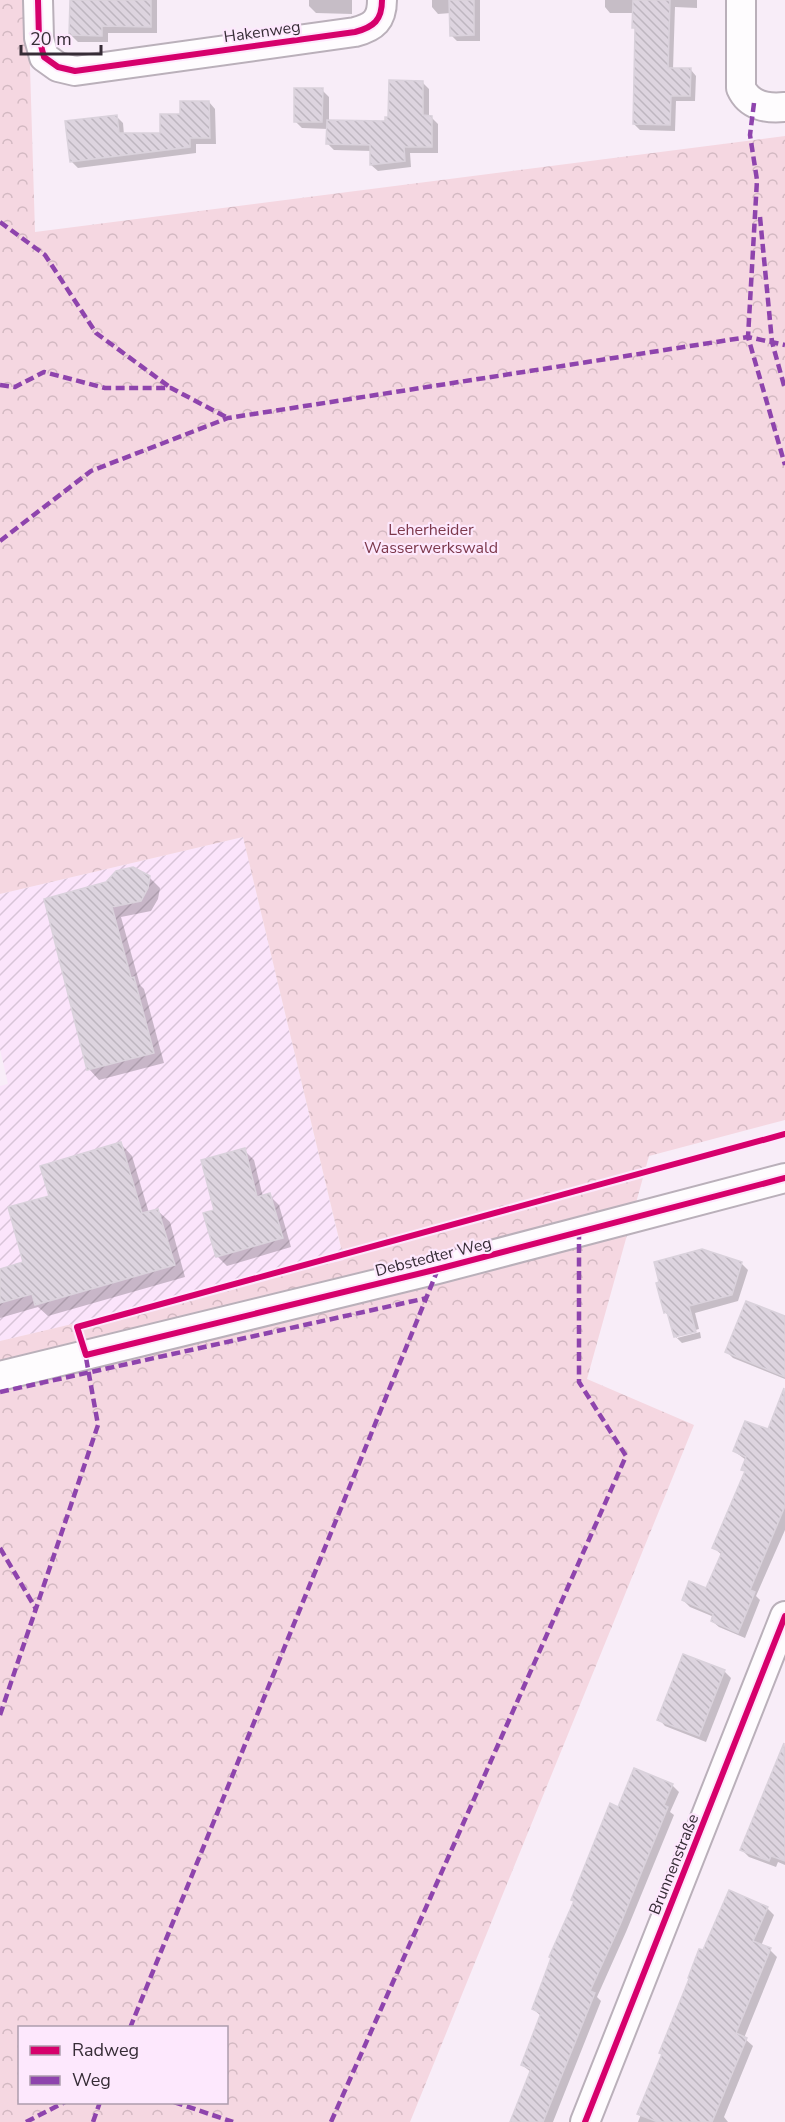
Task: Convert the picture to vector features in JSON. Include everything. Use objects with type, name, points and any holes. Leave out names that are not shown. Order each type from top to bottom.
[{"type":"street","name":"Hakenweg","points":[[38,0],[39,38],[44,57],[58,67],[75,71],[355,32],[366,29],[379,20],[382,0]]},
{"type":"street","points":[[741,0],[741,88],[744,95],[754,103],[765,107],[785,107]]},
{"type":"street","name":"Debstedter Weg","points":[[0,1376],[438,1269],[785,1178]]},
{"type":"street","name":"Brunnenstraße","points":[[585,2122],[785,1616]]},
{"type":"shaded area","points":[[243,837],[344,1261],[0,1341],[0,1086],[8,1084],[0,1049],[0,894]]},
{"type":"green space","name":"Leherheider Wasserwerkswald","points":[[0,0],[28,0],[35,232],[785,136],[785,1120],[649,1156],[587,1379],[694,1425],[410,2122],[0,2122],[0,1341],[344,1260],[243,837],[0,894]]},
{"type":"building","points":[[70,0],[151,0],[151,27],[102,26],[102,36],[69,35]]},
{"type":"building","points":[[449,0],[474,0],[474,35],[450,36]]},
{"type":"building","points":[[633,0],[670,0],[668,68],[691,68],[690,96],[671,96],[670,125],[633,124],[635,28],[632,28]]},
{"type":"building","points":[[389,80],[423,81],[423,115],[432,116],[432,147],[404,147],[405,161],[370,165],[370,145],[326,144],[327,120],[385,121],[385,117],[388,117]]},
{"type":"building","points":[[294,88],[323,88],[322,122],[294,122]]},
{"type":"building","points":[[180,101],[209,101],[210,138],[190,138],[190,147],[70,162],[65,121],[117,115],[119,133],[160,133],[160,114],[180,114]]},
{"type":"building","points":[[133,867],[150,876],[148,888],[141,901],[112,907],[154,1053],[87,1070],[44,899],[106,882],[116,871]]},
{"type":"building","points":[[121,1142],[142,1213],[158,1209],[175,1265],[35,1305],[32,1294],[0,1303],[0,1269],[23,1262],[8,1207],[49,1196],[40,1166]]},
{"type":"building","points":[[245,1148],[257,1197],[270,1193],[283,1238],[216,1257],[203,1213],[214,1210],[201,1160]]},
{"type":"building","points":[[702,1249],[742,1262],[732,1295],[689,1306],[696,1332],[674,1337],[667,1312],[664,1313],[656,1283],[659,1282],[654,1262]]},
{"type":"building","points":[[746,1301],[785,1316],[785,1377],[725,1352]]},
{"type":"building","points":[[784,1388],[785,1506],[750,1590],[755,1592],[738,1633],[711,1621],[713,1614],[682,1600],[689,1581],[706,1588],[722,1552],[712,1548],[745,1471],[741,1470],[746,1457],[733,1451],[745,1421],[768,1429]]},
{"type":"building","points":[[683,1654],[725,1670],[699,1736],[657,1720]]},
{"type":"building","points":[[784,1743],[785,1861],[771,1856],[769,1861],[740,1850]]},
{"type":"building","points":[[634,1768],[673,1784],[664,1805],[668,1807],[620,1925],[590,1991],[595,1993],[543,2122],[510,2122],[531,2069],[521,2065],[541,2013],[532,2009],[551,1958],[549,1957],[574,1901],[571,1900],[610,1803],[618,1807]]},
{"type":"building","points":[[729,1890],[768,1907],[753,1941],[771,1948],[736,2033],[747,2038],[712,2122],[658,2122],[637,2114],[662,2054],[659,2053],[699,1949],[703,1950]]},
{"type":"marked path","points":[[754,103],[750,135],[757,180],[748,337],[785,465]]},
{"type":"marked path","points":[[760,217],[772,342],[785,389]]},
{"type":"marked path","points":[[0,222],[45,255],[96,333],[171,388]]},
{"type":"marked path","points":[[0,541],[91,471],[228,418],[748,337],[785,345]]},
{"type":"marked path","points":[[0,385],[15,387],[44,372],[105,388],[171,388],[228,418]]},
{"type":"marked path","points":[[331,2122],[626,1456],[579,1382],[579,1232]]},
{"type":"marked path","points":[[131,2026],[438,1269]]},
{"type":"marked path","points":[[0,1392],[427,1298]]},
{"type":"marked path","points":[[0,1715],[98,1425],[85,1352]]},
{"type":"marked path","points":[[0,1548],[36,1609]]},
{"type":"marked path","points":[[26,2122],[61,2104]]},
{"type":"marked path","points":[[93,2122],[99,2104]]},
{"type":"marked path","points":[[180,2104],[233,2122]]},
{"type":"cycle path","points":[[38,0],[39,38],[44,57],[58,67],[75,71],[355,32],[376,22],[382,7],[382,0]]},
{"type":"cycle path","points":[[785,1134],[77,1327],[86,1355],[438,1269],[785,1178]]},
{"type":"cycle path","points":[[585,2122],[785,1616]]}]
